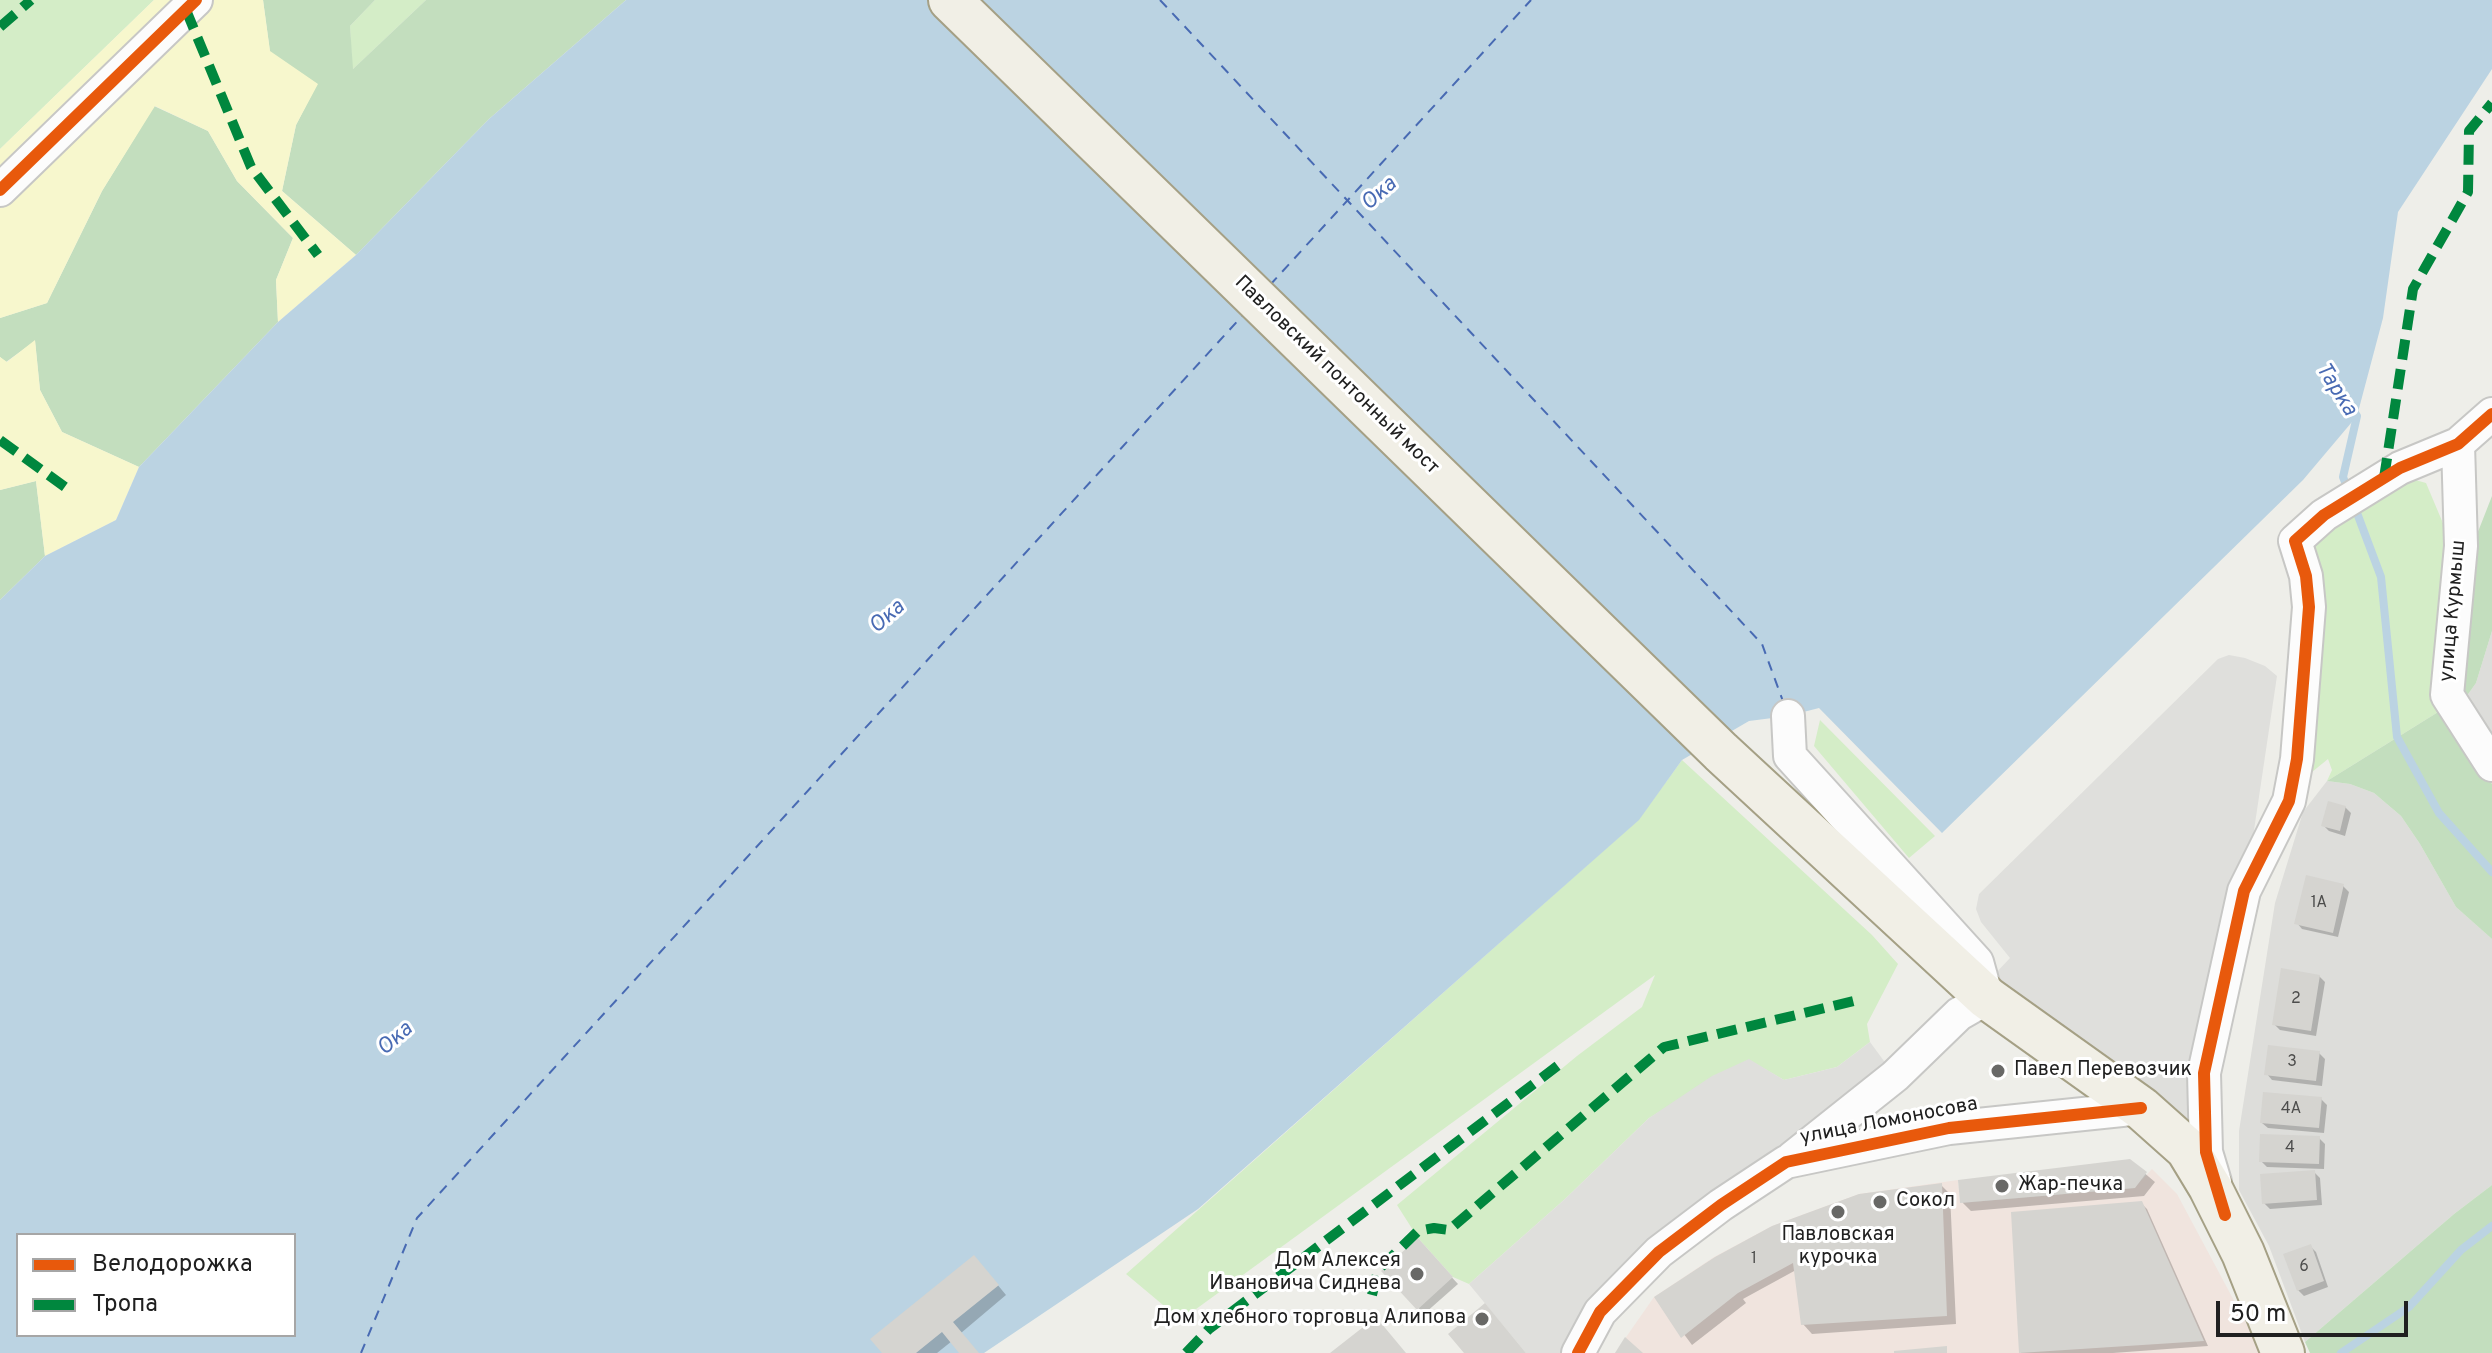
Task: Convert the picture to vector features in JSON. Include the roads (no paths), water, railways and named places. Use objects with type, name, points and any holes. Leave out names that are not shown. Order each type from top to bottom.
[{"type":"main road","name":"Павловский понтонный мост","points":[[950,0],[1721,752],[1987,998],[2141,1108],[2187,1149],[2225,1215],[2283,1353]]},
{"type":"street","points":[[0,190],[196,0]]},
{"type":"street","points":[[2225,1215],[2206,1152],[2204,1073],[2244,891],[2289,801],[2297,759],[2309,607],[2302,555],[2295,541],[2324,515],[2400,468],[2458,444],[2492,414]]},
{"type":"street","name":"улица Курмыш","points":[[2458,444],[2461,546],[2447,695],[2492,765]]},
{"type":"street","points":[[1786,1162],[1895,1076],[1959,1014],[1987,998],[1977,962],[1790,756],[1788,716]]},
{"type":"street","name":"улица Ломоносова","points":[[1578,1353],[1600,1312],[1659,1252],[1732,1197],[1786,1162],[1949,1128],[2141,1108]]},
{"type":"water","name":"Ока","points":[[626,0],[2492,0],[2492,69],[2398,212],[2383,318],[2357,416],[2303,480],[1942,833],[1819,708],[1749,721],[1682,760],[1639,820],[1198,1209],[984,1353],[0,1353],[0,600],[45,556],[116,520],[139,467],[278,322],[356,255],[489,119]]},
{"type":"waterway","name":"Тарка","points":[[2349,492],[2343,477],[2357,416],[2353,410]]},
{"type":"waterway","name":"Тарка","points":[[2354,505],[2381,577],[2397,737],[2439,813],[2492,872]]},
{"type":"waterway","name":"Тарка","points":[[2341,1353],[2409,1307],[2461,1250],[2492,1226]]},
{"type":"place","name":"Павел Перевозчик","points":[[1998,1071]]},
{"type":"place","name":"Жар-печка","points":[[2002,1186]]},
{"type":"place","name":"Сокол","points":[[1880,1202]]},
{"type":"place","name":"Павловская курочка","points":[[1838,1212]]},
{"type":"place","name":"Дом Алексея Ивановича Сиднева","points":[[1417,1274]]},
{"type":"place","name":"Дом хлебного торговца Алипова","points":[[1482,1319]]}]
